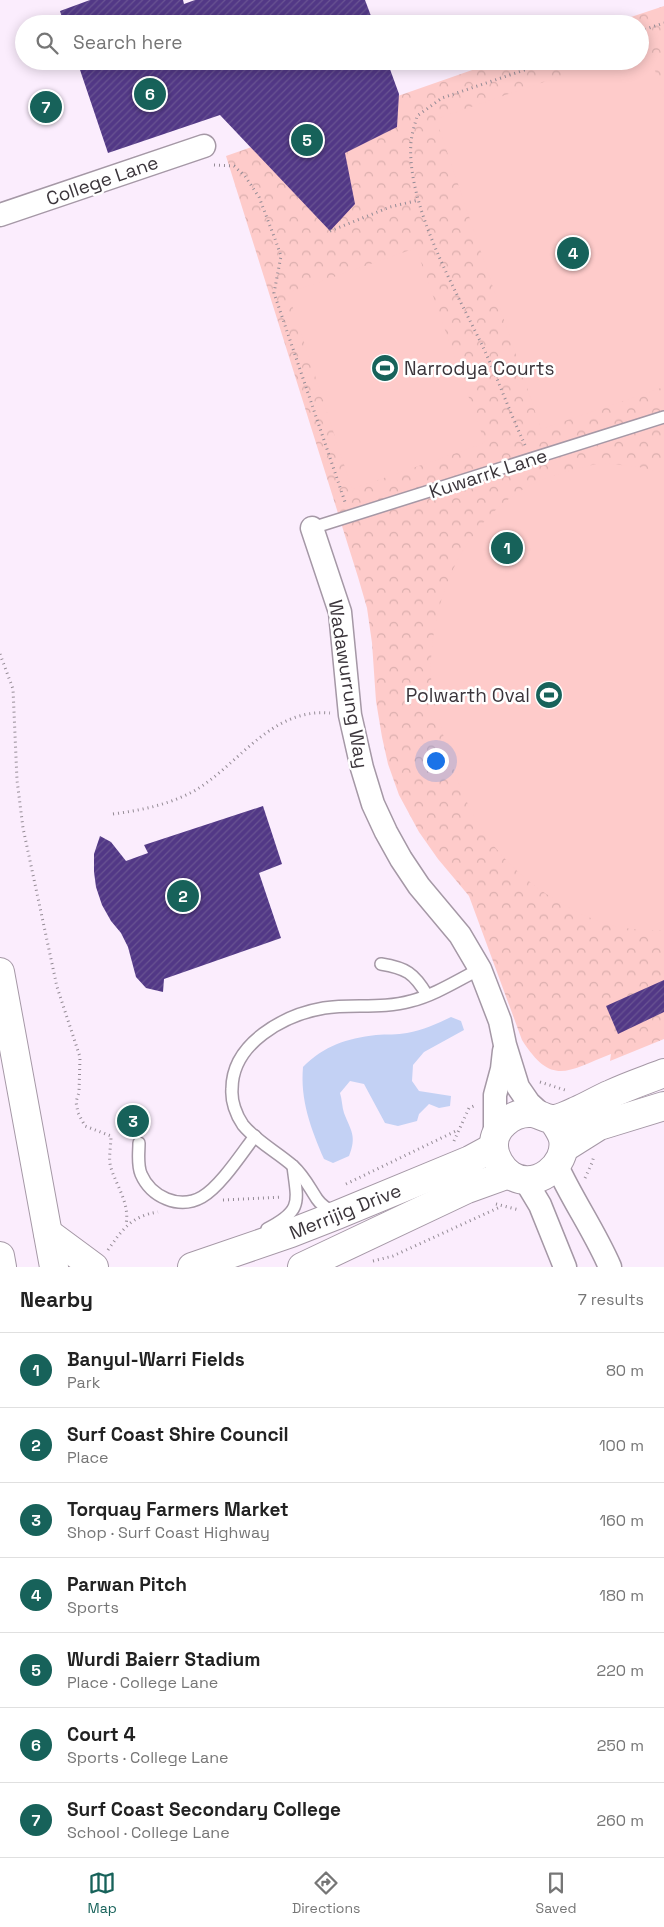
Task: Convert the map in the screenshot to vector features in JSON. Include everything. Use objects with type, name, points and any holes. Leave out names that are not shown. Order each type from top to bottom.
[{"type":"street","name":"College Lane","points":[[0,215],[207,156]]},
{"type":"street","name":"Wadawurrung Way","points":[[312,528],[340,612],[350,715],[362,768],[373,804],[386,832],[419,886],[460,935],[480,969],[500,1021],[504,1045],[518,1088],[529,1103],[547,1117]]},
{"type":"street","points":[[0,972],[54,1267]]},
{"type":"street","name":"Wadawurrung Way","points":[[494,1141],[495,1095],[502,1069],[504,1045]]},
{"type":"street","name":"Merrijig Drive","points":[[191,1267],[291,1233],[470,1160],[494,1141],[500,1127],[519,1114],[530,1112],[547,1117],[576,1111],[627,1087],[664,1073]]},
{"type":"street","name":"Merrijig Drive","points":[[302,1267],[467,1188],[517,1177],[537,1178],[599,1126],[664,1106]]},
{"type":"street","points":[[547,1117],[563,1138],[560,1157],[570,1192],[600,1244],[610,1267]]},
{"type":"street","points":[[494,1141],[500,1164],[517,1177],[540,1205],[565,1267]]},
{"type":"street","points":[[48,1233],[100,1260]]},
{"type":"street","points":[[0,1256],[2,1267]]},
{"type":"lane","name":"Kuwarrk Lane","points":[[312,528],[664,417]]},
{"type":"lane","points":[[381,964],[408,971],[417,979],[427,995]]},
{"type":"lane","points":[[337,1215],[318,1200],[304,1177],[293,1166],[243,1125],[232,1097],[232,1086],[238,1062],[246,1050],[272,1027],[306,1012],[324,1008],[394,1004],[412,1001],[480,969]]},
{"type":"lane","points":[[139,1143],[138,1159],[141,1173],[148,1185],[159,1196],[172,1201],[188,1202],[202,1197],[215,1187],[255,1136]]},
{"type":"lane","points":[[191,1267],[223,1247],[284,1220],[293,1210],[298,1196],[293,1166]]},
{"type":"path","points":[[649,29],[664,24]]},
{"type":"path","points":[[525,70],[442,98],[417,116],[411,141],[412,167],[419,200],[443,266],[484,349],[506,406],[527,449],[529,460]]},
{"type":"path","points":[[207,156],[234,166],[245,176],[258,197],[281,256],[274,293],[346,506]]},
{"type":"path","points":[[330,230],[390,207],[419,200]]},
{"type":"path","points":[[0,654],[13,688],[17,780],[23,828],[55,980],[80,1058],[80,1092],[76,1102],[78,1113],[85,1126],[111,1136],[110,1165],[126,1205],[128,1216],[126,1224],[100,1260]]},
{"type":"path","points":[[113,814],[172,802],[196,790],[258,738],[282,723],[307,715],[326,713],[350,715]]},
{"type":"path","points":[[316,1196],[342,1186],[458,1130]]},
{"type":"path","points":[[216,1204],[224,1200],[298,1196]]},
{"type":"path","points":[[369,1262],[393,1256],[501,1206]]},
{"type":"path","points":[[126,1224],[146,1213],[166,1212]]},
{"type":"green space","points":[[664,6],[664,1039],[610,1061],[611,1054],[583,1066],[561,1071],[552,1070],[542,1064],[522,1040],[469,896],[438,859],[419,832],[399,795],[388,764],[382,737],[376,701],[372,643],[367,608],[226,156],[472,70],[649,70],[649,15],[637,15]]},
{"type":"green space","points":[[649,53],[664,97],[664,387],[541,429],[436,119],[579,70],[649,70]]},
{"type":"green space","name":"Narrodya Courts","points":[[416,248],[485,443],[352,489],[288,293]]},
{"type":"green space","name":"Polwarth Oval","points":[[602,463],[639,467],[664,473],[664,930],[617,927],[596,920],[550,896],[510,864],[488,838],[469,807],[455,774],[444,739],[432,688],[432,651],[435,625],[442,599],[451,574],[463,550],[478,528],[496,509],[527,487],[558,474]]},
{"type":"water","points":[[451,1017],[461,1021],[464,1030],[424,1052],[413,1065],[412,1081],[419,1091],[451,1096],[450,1106],[439,1108],[429,1104],[419,1114],[417,1121],[398,1126],[385,1123],[364,1084],[350,1081],[340,1093],[344,1113],[353,1138],[349,1156],[333,1163],[324,1159],[305,1103],[303,1067],[319,1053],[337,1044],[376,1035],[413,1032]]},
{"type":"building","points":[[90,0],[183,0],[184,4],[195,0],[365,0],[371,15],[61,15],[60,11]]},
{"type":"building","points":[[80,70],[390,70],[399,94],[397,127],[345,153],[355,204],[330,231],[220,115],[108,153]]},
{"type":"building","points":[[263,806],[282,864],[259,873],[281,938],[164,979],[163,992],[146,988],[136,977],[128,947],[102,905],[96,887],[94,854],[100,836],[111,842],[126,861],[148,853],[144,845]]},
{"type":"building","points":[[664,980],[664,1012],[618,1034],[606,1006]]},
{"type":"place","name":"Court 4","points":[[150,94]]},
{"type":"place","name":"Surf Coast Secondary College","points":[[46,107]]},
{"type":"place","name":"Wurdi Baierr Stadium","points":[[307,140]]},
{"type":"place","name":"Parwan Pitch","points":[[573,253]]},
{"type":"place","name":"Narrodya Courts","points":[[385,368]]},
{"type":"place","name":"Banyul-Warri Fields","points":[[507,548]]},
{"type":"place","name":"Polwarth Oval","points":[[549,695]]},
{"type":"place","name":"Surf Coast Shire Council","points":[[183,896]]},
{"type":"place","name":"Torquay Farmers Market","points":[[133,1121]]}]
